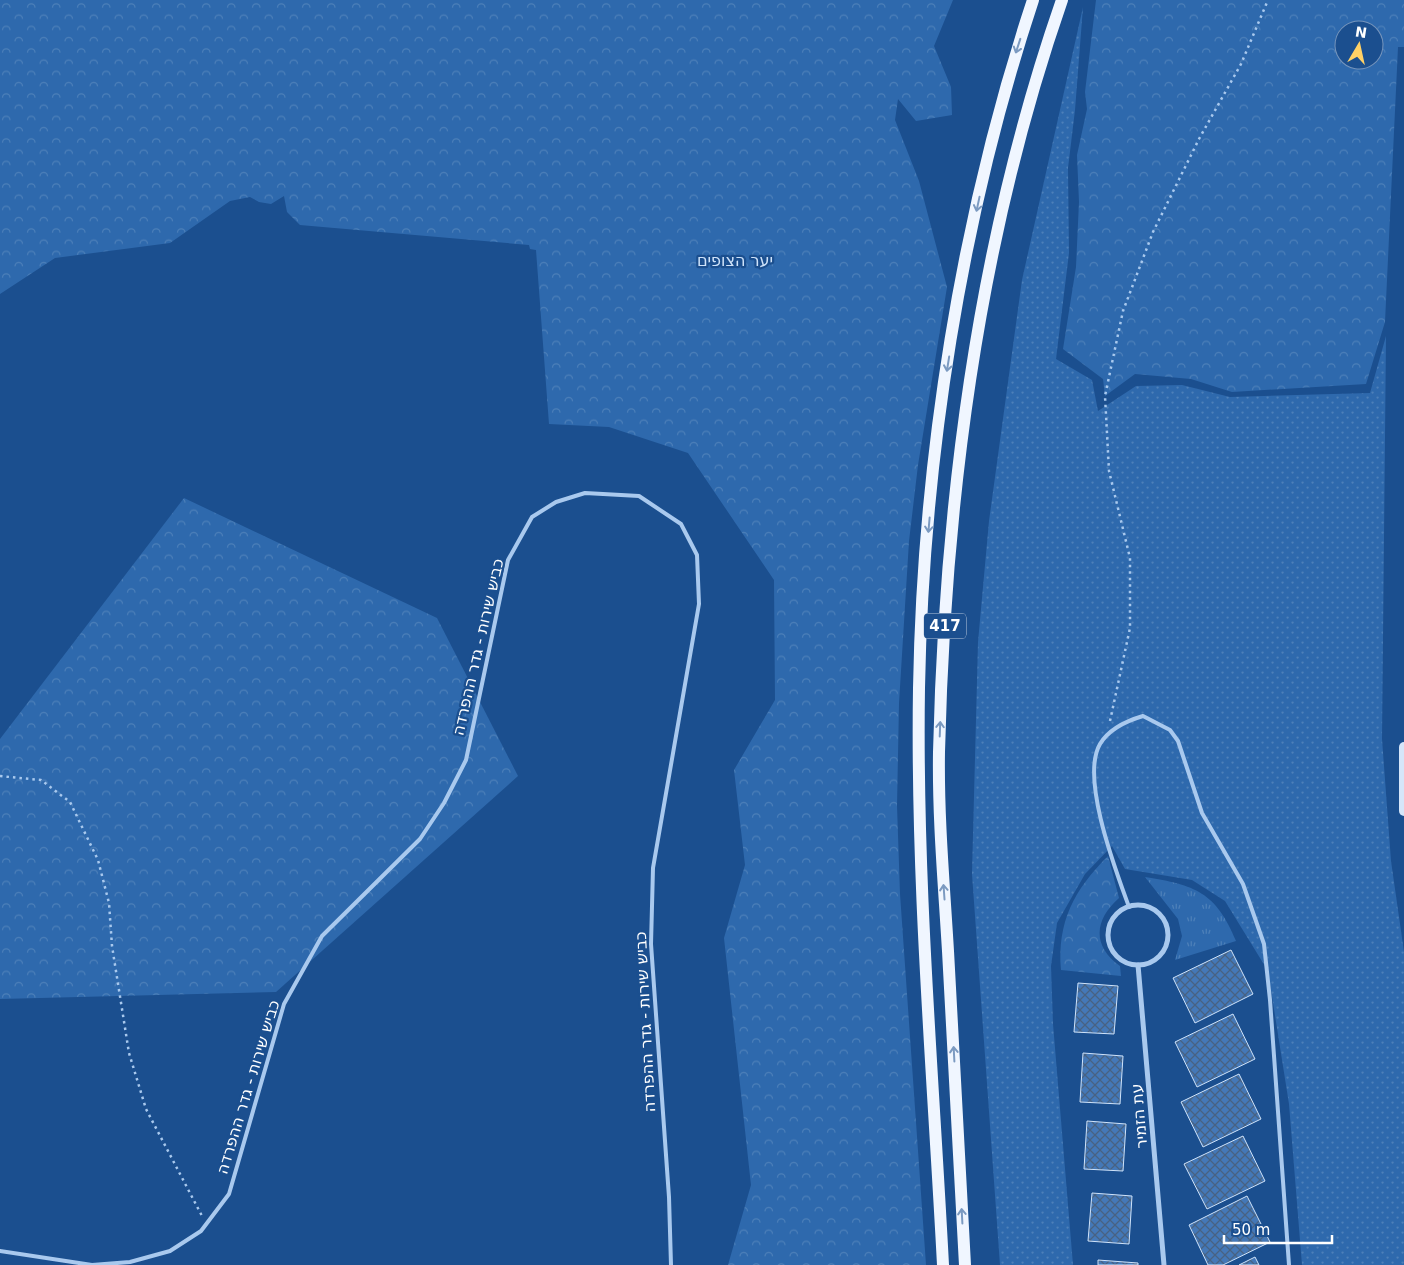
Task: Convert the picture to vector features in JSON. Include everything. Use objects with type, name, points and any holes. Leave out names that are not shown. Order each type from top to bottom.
[{"type":"main road","name":"417","points":[[943,1265],[922,869],[919,758],[921,625],[936,456],[957,307],[992,135],[1033,0]]},
{"type":"main road","name":"417","points":[[965,1265],[941,843],[939,764],[944,639],[953,521],[966,396],[1009,174],[1062,0]]},
{"type":"main road","points":[[1404,747],[1404,811]]},
{"type":"street","points":[[1129,907],[1148,907],[1164,920],[1167,930],[1166,945],[1157,958],[1138,965],[1122,960],[1114,953],[1108,939],[1113,919],[1129,907]]},
{"type":"street","name":"עת הזמיר","points":[[1138,965],[1164,1265]]},
{"type":"lane","name":"כביש שירות - גדר ההפרדה","points":[[0,1251],[92,1264],[130,1262],[170,1251],[201,1231],[229,1194],[284,1004],[322,936],[420,839],[444,804],[466,760],[508,560],[532,517],[556,502],[585,493],[640,496],[681,524],[697,555],[699,604],[653,868],[651,944],[669,1197],[671,1265]]},
{"type":"lane","points":[[1129,907],[1105,832],[1094,788],[1094,760],[1099,746],[1107,734],[1127,721],[1143,716],[1170,730],[1178,741],[1202,813],[1243,884],[1253,907],[1264,944],[1270,1000],[1289,1265]]},
{"type":"path","points":[[1107,734],[1130,628],[1130,558],[1108,471],[1105,396],[1123,311],[1153,232],[1199,139],[1241,64],[1268,0]]},
{"type":"path","points":[[0,776],[41,780],[70,802],[98,860],[109,903],[114,956],[129,1053],[146,1109],[206,1224]]},
{"type":"green space","name":"יער הצופים","points":[[0,0],[953,0],[934,46],[951,87],[952,115],[916,121],[898,99],[895,120],[919,181],[947,287],[918,465],[909,541],[899,703],[897,806],[900,894],[926,1265],[728,1265],[751,1185],[724,938],[745,865],[734,770],[775,700],[774,580],[688,453],[609,427],[549,424],[536,250],[530,249],[529,245],[300,225],[287,212],[284,196],[271,204],[259,202],[250,197],[230,201],[170,243],[55,258],[0,294]]},
{"type":"green space","points":[[1096,0],[1404,0],[1404,47],[1398,47],[1385,322],[1366,384],[1232,392],[1191,379],[1135,374],[1105,396],[1103,379],[1063,349],[1076,267],[1079,202],[1077,155],[1087,109],[1085,92]]},
{"type":"green space","points":[[1083,7],[1075,110],[1068,168],[1069,253],[1056,359],[1092,380],[1098,411],[1136,386],[1182,385],[1230,397],[1370,393],[1386,336],[1382,739],[1391,861],[1404,952],[1404,1265],[1302,1265],[1289,1104],[1268,971],[1225,901],[1192,880],[1125,869],[1112,846],[1085,874],[1057,923],[1051,966],[1053,1024],[1073,1265],[1000,1265],[972,874],[978,642],[989,521],[1022,280]]},
{"type":"green space","points":[[184,498],[437,618],[518,776],[276,992],[0,999],[0,739]]},
{"type":"green space","points":[[1108,856],[1119,898],[1105,915],[1100,933],[1105,950],[1120,966],[1121,976],[1061,970],[1060,953],[1062,937],[1070,908],[1086,881]]},
{"type":"green space","points":[[1145,877],[1178,883],[1202,894],[1212,901],[1220,911],[1236,941],[1175,960],[1182,936],[1178,919]]},
{"type":"building","points":[[1231,950],[1253,994],[1195,1023],[1173,978]]},
{"type":"building","points":[[1078,983],[1118,986],[1114,1034],[1074,1032]]},
{"type":"building","points":[[1233,1014],[1255,1059],[1197,1087],[1175,1042]]},
{"type":"building","points":[[1083,1053],[1123,1056],[1120,1104],[1080,1102]]},
{"type":"building","points":[[1239,1074],[1261,1119],[1203,1147],[1181,1102]]},
{"type":"building","points":[[1087,1121],[1126,1124],[1123,1171],[1084,1169]]},
{"type":"building","points":[[1243,1136],[1265,1181],[1207,1209],[1184,1164]]},
{"type":"building","points":[[1092,1193],[1132,1196],[1129,1244],[1088,1241]]},
{"type":"building","points":[[1247,1196],[1270,1242],[1223,1265],[1208,1265],[1189,1225]]},
{"type":"building","points":[[1255,1257],[1259,1265],[1239,1265]]},
{"type":"building","points":[[1098,1260],[1138,1263],[1138,1265],[1098,1265]]}]
